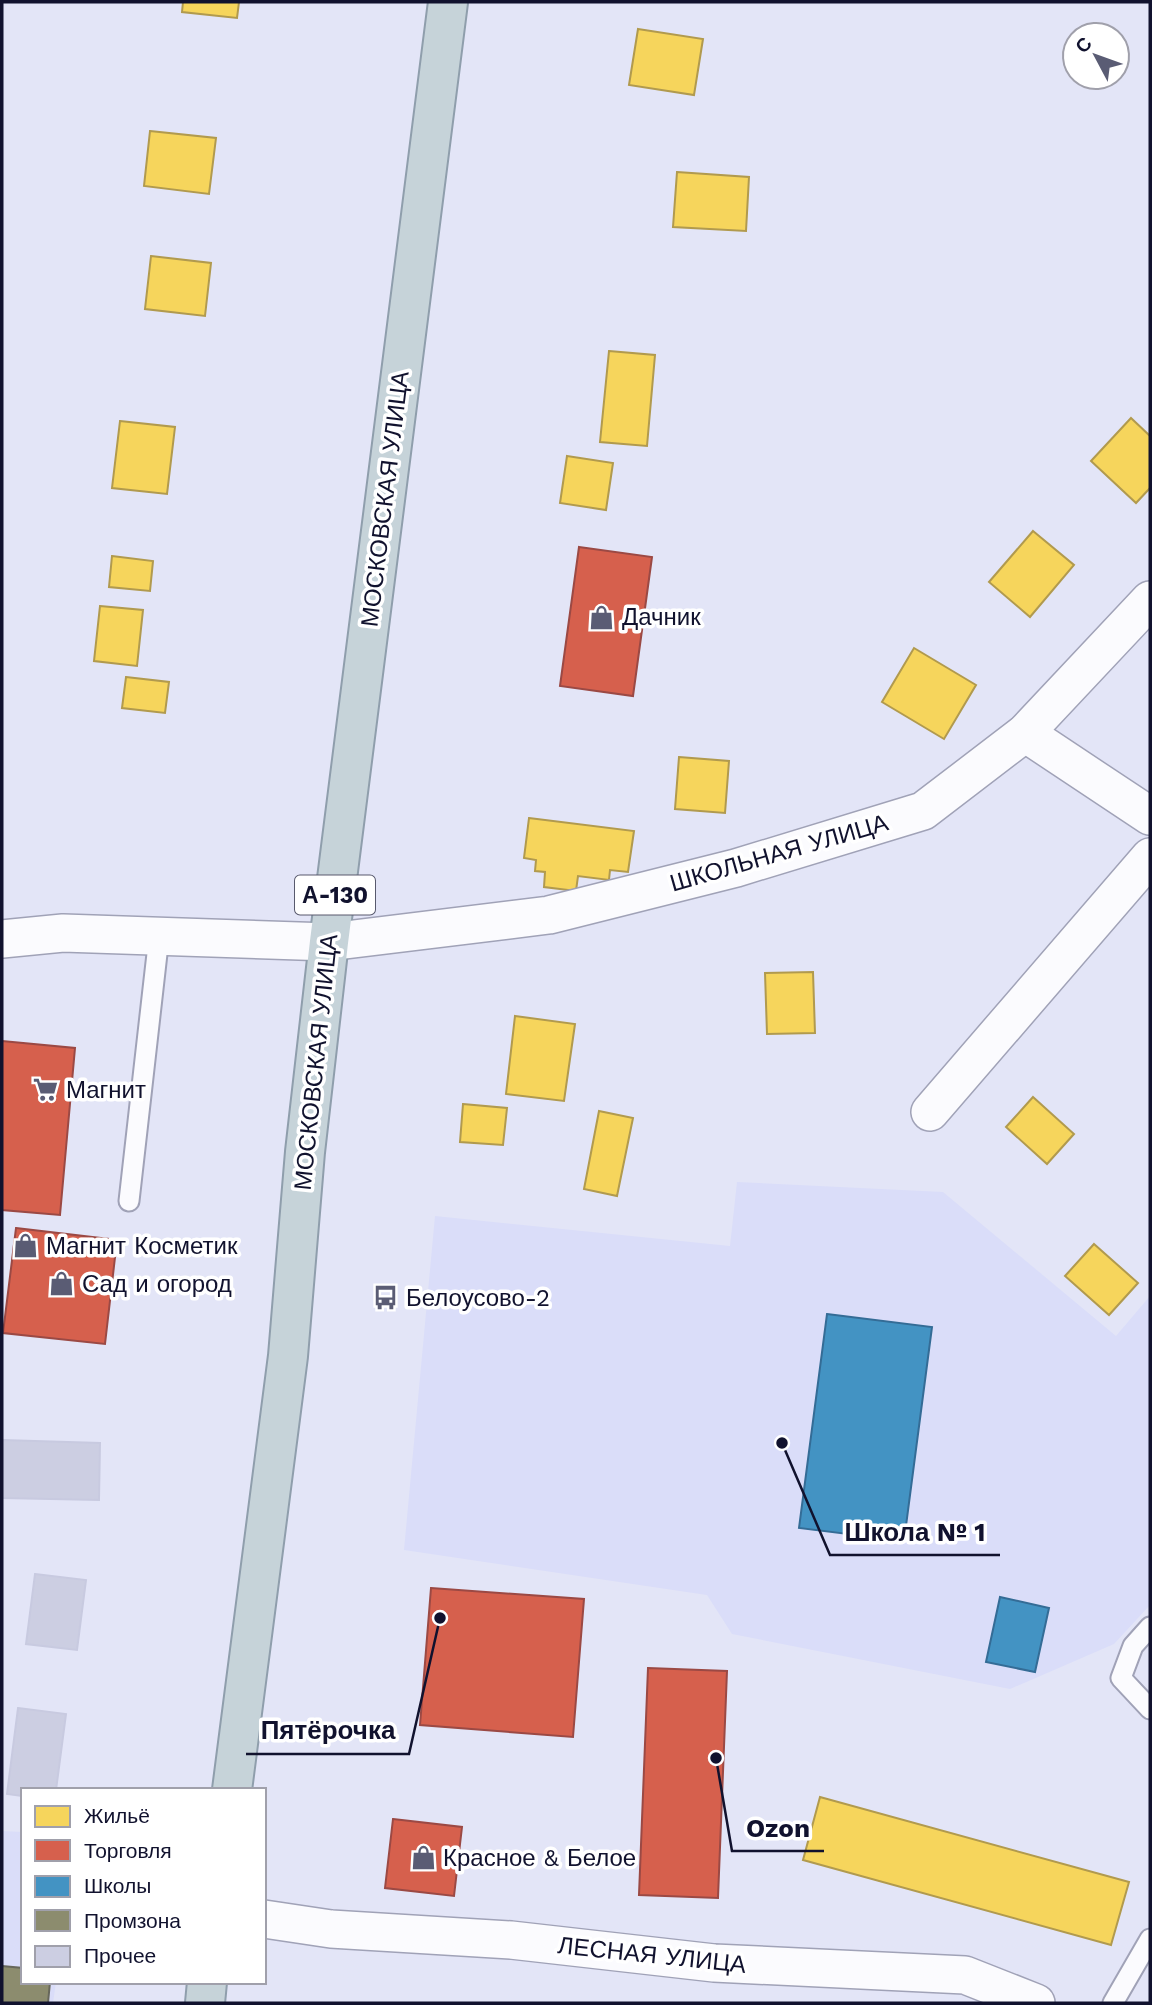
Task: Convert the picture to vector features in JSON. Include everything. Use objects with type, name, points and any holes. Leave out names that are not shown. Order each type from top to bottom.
[{"type":"highway","name":"МОСКОВСКАЯ УЛИЦА","points":[[232,1788],[288,1356],[305,1152],[329,942],[448,2]]},
{"type":"highway","points":[[205,2003],[207,1984]]},
{"type":"street","name":"ШКОЛЬНАЯ УЛИЦА","points":[[2,939],[63,933],[329,942],[549,915],[736,868],[923,811],[1025,733],[1150,600]]},
{"type":"street","points":[[1025,733],[1150,816]]},
{"type":"street","points":[[930,1112],[1150,857]]},
{"type":"street","name":"ЛЕСНАЯ УЛИЦА","points":[[266,1919],[331,1928],[510,1940],[714,1963],[965,1975],[1036,2003]]},
{"type":"lane","points":[[129,1201],[159,936]]},
{"type":"lane","points":[[1150,1627],[1133,1646],[1121,1678],[1150,1709]]},
{"type":"lane","points":[[1113,2003],[1150,1938]]},
{"type":"shaded area","points":[[737,1182],[943,1192],[1116,1336],[1150,1296],[1150,1605],[1114,1644],[1010,1689],[732,1634],[707,1595],[404,1550],[435,1216],[730,1246]]},
{"type":"shaded area","points":[[2,1831],[21,1832],[21,1984],[56,1984],[53,2003],[2,2003]]},
{"type":"building: Жильё","points":[[183,2],[239,2],[237,18],[182,12]]},
{"type":"building: Жильё","points":[[638,29],[703,39],[694,95],[629,85]]},
{"type":"building: Жильё","points":[[150,131],[216,138],[209,194],[144,186]]},
{"type":"building: Жильё","points":[[677,172],[749,177],[746,231],[673,227]]},
{"type":"building: Жильё","points":[[151,256],[211,263],[205,316],[145,309]]},
{"type":"building: Жильё","points":[[609,351],[655,355],[647,446],[600,442]]},
{"type":"building: Жильё","points":[[1131,418],[1150,436],[1150,488],[1136,503],[1091,461]]},
{"type":"building: Жильё","points":[[120,421],[175,427],[167,494],[112,488]]},
{"type":"building: Жильё","points":[[567,456],[613,463],[606,510],[560,503]]},
{"type":"building: Жильё","points":[[1033,531],[1074,565],[1030,617],[989,582]]},
{"type":"building: Жильё","points":[[112,556],[153,561],[150,591],[109,587]]},
{"type":"building: Жильё","points":[[100,606],[143,610],[137,666],[94,661]]},
{"type":"building: Жильё","points":[[914,648],[976,685],[944,739],[882,702]]},
{"type":"building: Жильё","points":[[126,677],[169,682],[165,713],[122,708]]},
{"type":"building: Жильё","points":[[679,757],[729,761],[725,813],[675,809]]},
{"type":"building: Жильё","points":[[529,818],[634,831],[628,872],[610,870],[609,880],[578,876],[576,891],[544,887],[545,872],[535,871],[536,860],[524,858]]},
{"type":"building: Жильё","points":[[813,972],[815,1033],[767,1034],[765,973]]},
{"type":"building: Жильё","points":[[515,1016],[575,1024],[564,1101],[506,1094]]},
{"type":"building: Жильё","points":[[1033,1097],[1074,1134],[1047,1164],[1006,1127]]},
{"type":"building: Жильё","points":[[463,1104],[507,1108],[503,1145],[460,1142]]},
{"type":"building: Жильё","points":[[599,1111],[633,1118],[617,1196],[584,1189]]},
{"type":"building: Жильё","points":[[1094,1244],[1138,1283],[1109,1315],[1065,1276]]},
{"type":"building: Жильё","points":[[820,1797],[1129,1882],[1111,1945],[803,1860]]},
{"type":"building: Торговля","points":[[579,547],[652,557],[633,696],[560,686]]},
{"type":"building: Торговля","points":[[2,1041],[75,1048],[60,1215],[2,1210]]},
{"type":"building: Торговля","points":[[16,1228],[117,1240],[105,1344],[3,1333]]},
{"type":"building: Торговля","points":[[431,1588],[584,1599],[573,1737],[420,1725]]},
{"type":"building: Торговля","points":[[648,1668],[727,1671],[718,1898],[639,1895]]},
{"type":"building: Торговля","points":[[393,1819],[462,1827],[454,1896],[385,1888]]},
{"type":"building: Школы","points":[[827,1314],[932,1327],[904,1541],[799,1528]]},
{"type":"building: Школы","points":[[1000,1597],[1049,1608],[1035,1672],[986,1662]]},
{"type":"building: Промзона","points":[[2,1966],[21,1968],[21,1984],[50,1984],[48,2003],[2,2003]]},
{"type":"building: Прочее","points":[[2,1440],[100,1443],[99,1500],[2,1498]]},
{"type":"building: Прочее","points":[[35,1574],[86,1580],[77,1650],[26,1644]]},
{"type":"building: Прочее","points":[[18,1708],[66,1714],[56,1788],[21,1788],[21,1796],[7,1794]]},
{"type":"place","name":"Дачник","points":[[602,617]]},
{"type":"place","name":"Магнит","points":[[46,1090]]},
{"type":"place","name":"Магнит Косметик","points":[[26,1246]]},
{"type":"place","name":"Сад и огород","points":[[62,1284]]},
{"type":"place","name":"Белоусово-2","points":[[386,1298]]},
{"type":"place","name":"Школа № 1","points":[[782,1443]]},
{"type":"place","name":"Пятёрочка","points":[[440,1618]]},
{"type":"place","name":"Ozon","points":[[716,1758]]},
{"type":"place","name":"Красное & Белое","points":[[423,1858]]}]
